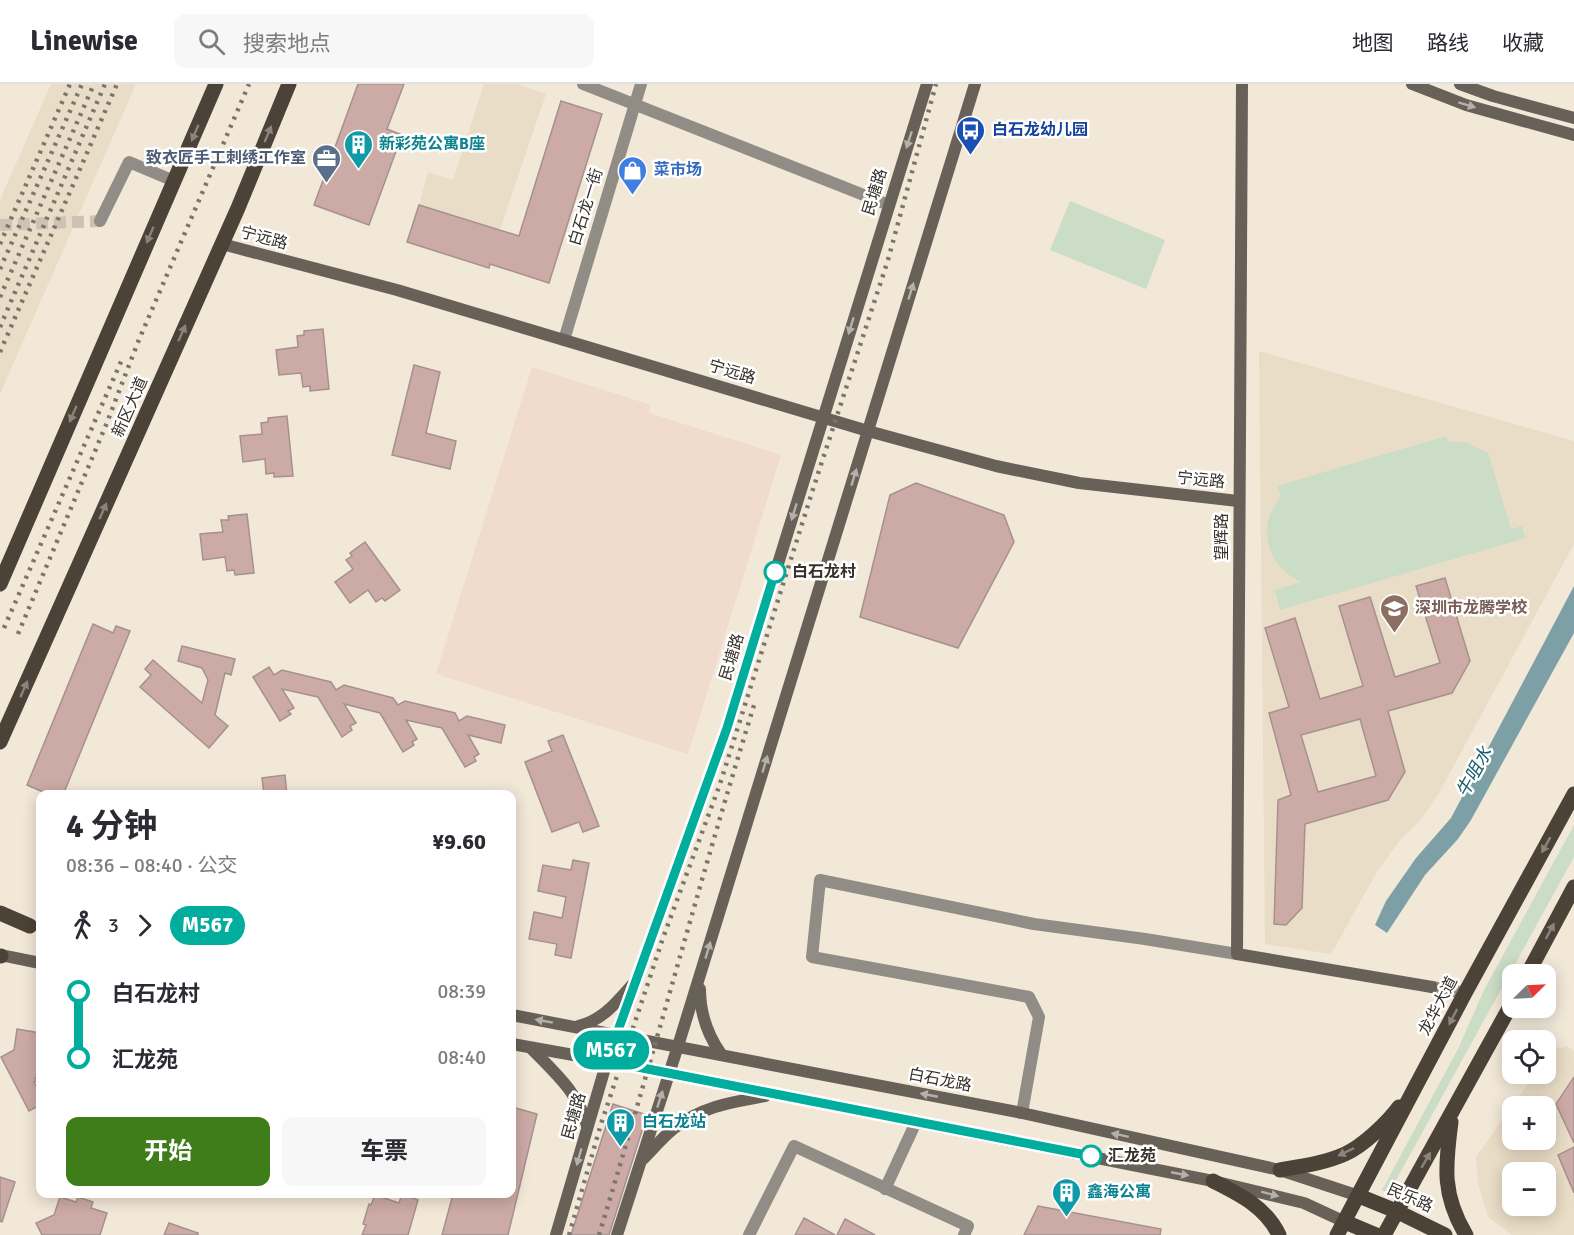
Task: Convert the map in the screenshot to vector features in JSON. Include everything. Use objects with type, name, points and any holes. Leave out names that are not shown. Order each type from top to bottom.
[{"type":"main road","points":[[0,584],[216,84]]},
{"type":"main road","name":"新区大道","points":[[0,742],[222,244],[289,84]]},
{"type":"main road","points":[[617,1235],[700,977],[975,84]]},
{"type":"main road","name":"望辉路","points":[[1237,954],[1242,84]]},
{"type":"main road","points":[[1413,84],[1466,105],[1574,135]]},
{"type":"main road","points":[[1460,84],[1493,96],[1574,118]]},
{"type":"main road","name":"民塘路","points":[[556,1235],[607,1061],[727,728],[926,85]]},
{"type":"main road","name":"宁远路","points":[[222,244],[398,290],[823,417],[996,466],[1080,483],[1238,501]]},
{"type":"main road","name":"龙华大道","points":[[1341,1228],[1465,993],[1574,794]]},
{"type":"main road","points":[[1533,964],[1574,887]]},
{"type":"main road","points":[[0,913],[35,927]]},
{"type":"main road","points":[[0,920],[35,927]]},
{"type":"main road","points":[[1237,954],[1432,987]]},
{"type":"main road","points":[[0,956],[36,962]]},
{"type":"main road","points":[[700,977],[700,1002],[705,1024],[710,1039],[721,1054]]},
{"type":"main road","points":[[576,1027],[586,1025],[614,1006],[637,979]]},
{"type":"main road","name":"白石龙路","points":[[516,1016],[1022,1113],[1280,1170],[1359,1196]]},
{"type":"main road","points":[[1384,1235],[1504,1018]]},
{"type":"main road","points":[[516,1045],[1213,1180],[1304,1203],[1341,1228],[1376,1235]]},
{"type":"main road","points":[[531,1048],[567,1086],[584,1110],[588,1128]]},
{"type":"main road","points":[[1280,1170],[1317,1163],[1347,1153],[1393,1115],[1418,1083]]},
{"type":"main road","points":[[640,1162],[672,1129],[692,1115],[718,1105],[773,1094]]},
{"type":"main road","points":[[1452,1114],[1447,1181],[1449,1198],[1456,1218],[1466,1235]]},
{"type":"main road","points":[[1213,1180],[1248,1199],[1275,1226],[1279,1235]]},
{"type":"main road","name":"民乐路","points":[[1359,1196],[1445,1235]]},
{"type":"street","points":[[582,84],[889,205]]},
{"type":"street","name":"白石龙一街","points":[[564,340],[641,84]]},
{"type":"street","points":[[100,221],[129,162],[174,181]]},
{"type":"street","points":[[1022,1113],[1039,1017],[1029,997],[812,957],[820,880],[1034,924],[1237,954]]},
{"type":"street","points":[[1432,987],[1465,993]]},
{"type":"street","points":[[885,1189],[916,1122]]},
{"type":"street","points":[[749,1235],[794,1146],[968,1226],[964,1235]]},
{"type":"shaded area","points":[[51,84],[136,84],[0,394],[0,200]]},
{"type":"shaded area","points":[[484,84],[517,84],[546,94],[500,230],[419,205],[428,172],[453,180]]},
{"type":"shaded area","name":"深圳市龙腾学校","points":[[1259,351],[1574,441],[1574,544],[1439,793],[1419,822],[1401,839],[1378,870],[1331,954],[1265,944]]},
{"type":"shaded area","points":[[532,367],[651,405],[649,413],[781,455],[688,754],[436,674]]},
{"type":"shaded area","points":[[1567,1046],[1574,1051],[1574,1235],[1512,1235],[1488,1217],[1478,1184],[1476,1157],[1502,1120],[1502,1150],[1556,1150],[1556,1096],[1519,1096],[1528,1084],[1556,1084],[1556,1049]]},
{"type":"green space","points":[[1070,201],[1165,240],[1146,289],[1050,250]]},
{"type":"green space","points":[[1446,436],[1448,441],[1468,443],[1488,453],[1511,529],[1522,526],[1525,538],[1280,610],[1275,590],[1301,582],[1292,577],[1277,562],[1268,544],[1268,523],[1272,510],[1281,496],[1277,486]]},
{"type":"green space","points":[[1574,825],[1574,857],[1515,964],[1502,964],[1502,988],[1389,1193],[1382,1190],[1458,1049],[1484,990]]},
{"type":"water","points":[[1574,586],[1574,633],[1471,820],[1458,839],[1425,875],[1387,933],[1375,925],[1386,901],[1416,858],[1451,818]]},
{"type":"building","name":"新彩苑公寓B座","points":[[358,84],[404,84],[387,129],[402,135],[369,225],[314,205]]},
{"type":"building","points":[[561,101],[602,114],[549,283],[490,264],[489,268],[407,242],[419,205],[519,236]]},
{"type":"building","points":[[323,329],[329,389],[310,391],[310,386],[303,387],[301,373],[279,375],[276,350],[298,347],[297,336],[304,335],[304,331]]},
{"type":"building","points":[[414,365],[440,372],[426,433],[456,441],[450,469],[392,455]]},
{"type":"building","points":[[287,416],[293,476],[274,477],[274,473],[266,474],[265,459],[243,462],[240,436],[262,434],[261,423],[268,422],[268,418]]},
{"type":"building","points":[[916,483],[1004,515],[1014,542],[958,648],[860,617],[890,495]]},
{"type":"building","points":[[247,514],[254,573],[235,575],[234,570],[227,571],[225,557],[203,560],[200,534],[223,532],[221,520],[229,520],[228,516]]},
{"type":"building","points":[[365,542],[400,590],[385,601],[382,598],[376,602],[368,590],[350,603],[335,582],[353,569],[346,560],[352,556],[350,553]]},
{"type":"building","points":[[1445,578],[1470,661],[1452,693],[1388,711],[1405,772],[1388,800],[1305,824],[1302,908],[1286,925],[1274,924],[1278,800],[1291,795],[1269,713],[1289,707],[1265,628],[1295,618],[1320,699],[1363,686],[1339,606],[1370,597],[1395,677],[1440,663],[1416,586]],"holes":[[[1360,719],[1376,776],[1318,792],[1301,735]]]},
{"type":"building","points":[[93,624],[113,633],[116,626],[130,631],[65,790],[38,790],[27,785]]},
{"type":"building","points":[[182,646],[235,659],[231,675],[225,673],[215,715],[228,726],[209,748],[140,687],[151,675],[145,669],[153,660],[202,703],[208,680],[202,668],[178,661]]},
{"type":"building","points":[[269,667],[274,675],[282,670],[331,682],[336,690],[344,685],[393,698],[398,705],[405,701],[455,713],[459,721],[467,716],[505,725],[501,743],[468,735],[479,754],[474,757],[476,761],[465,767],[442,728],[406,720],[417,739],[412,742],[414,745],[403,752],[380,713],[344,704],[356,723],[350,726],[352,730],[342,737],[318,697],[282,689],[294,708],[288,711],[291,714],[280,721],[253,677]]},
{"type":"building","points":[[563,735],[599,826],[583,832],[579,822],[552,832],[525,762],[552,751],[548,741]]},
{"type":"building","points":[[285,775],[286,790],[263,790],[262,778]]},
{"type":"building","points":[[573,860],[589,863],[571,958],[555,955],[557,944],[529,939],[534,912],[562,918],[566,897],[538,891],[543,865],[571,870]]},
{"type":"building","points":[[17,1029],[36,1032],[36,1081],[34,1082],[36,1107],[29,1111],[1,1057],[14,1050]]},
{"type":"building","points":[[1574,1077],[1574,1143],[1556,1104]]},
{"type":"building","name":"白石龙站","points":[[613,1104],[647,1115],[609,1235],[571,1235]]},
{"type":"building","points":[[516,1108],[537,1114],[508,1235],[442,1235],[452,1198],[516,1198]]},
{"type":"building","points":[[1574,1147],[1574,1193],[1558,1155]]},
{"type":"building","points":[[0,1177],[15,1182],[2,1222],[0,1221]]},
{"type":"building","points":[[60,1198],[76,1202],[78,1198],[81,1198],[93,1202],[91,1208],[107,1213],[100,1235],[42,1235],[36,1223],[54,1215]]},
{"type":"building","points":[[374,1198],[384,1198],[399,1203],[401,1198],[418,1200],[408,1235],[362,1235],[369,1204],[371,1205]]},
{"type":"building","name":"鑫海公寓","points":[[1038,1206],[1161,1229],[1160,1235],[1024,1235]]},
{"type":"building","points":[[804,1218],[835,1235],[795,1235]]},
{"type":"building","points":[[845,1219],[875,1235],[837,1235]]},
{"type":"building","points":[[169,1223],[198,1233],[198,1235],[164,1235]]},
{"type":"tunnel","points":[[0,225],[100,221]]},
{"type":"railway","points":[[0,244],[70,84]]},
{"type":"railway","points":[[0,269],[82,84]]},
{"type":"railway","points":[[0,297],[94,84]]},
{"type":"railway","points":[[0,327],[105,84]]},
{"type":"railway","points":[[0,352],[117,84]]},
{"type":"railway","points":[[18,634],[106,425],[138,342],[249,84]]},
{"type":"railway","points":[[569,1235],[601,1124],[663,938],[720,784],[888,260],[936,84]]},
{"type":"railway","points":[[4,628],[123,357]]},
{"type":"railway","points":[[599,1235],[755,702]]},
{"type":"bus line","name":"M567","points":[[775,572],[727,728],[607,1061],[1091,1156]]},
{"type":"place","name":"白石龙幼儿园","points":[[971,156]]},
{"type":"place","name":"新彩苑公寓B座","points":[[358,170]]},
{"type":"place","name":"致衣匠手工刺绣工作室","points":[[327,184]]},
{"type":"place","name":"菜市场","points":[[633,196]]},
{"type":"place","name":"白石龙村","points":[[775,572]]},
{"type":"place","name":"深圳市龙腾学校","points":[[1394,634]]},
{"type":"place","name":"白石龙站","points":[[621,1148]]},
{"type":"place","name":"汇龙苑","points":[[1091,1156]]},
{"type":"place","name":"鑫海公寓","points":[[1066,1218]]},
{"type":"water label","name":"牛咀水","points":[[1474,772]]}]
